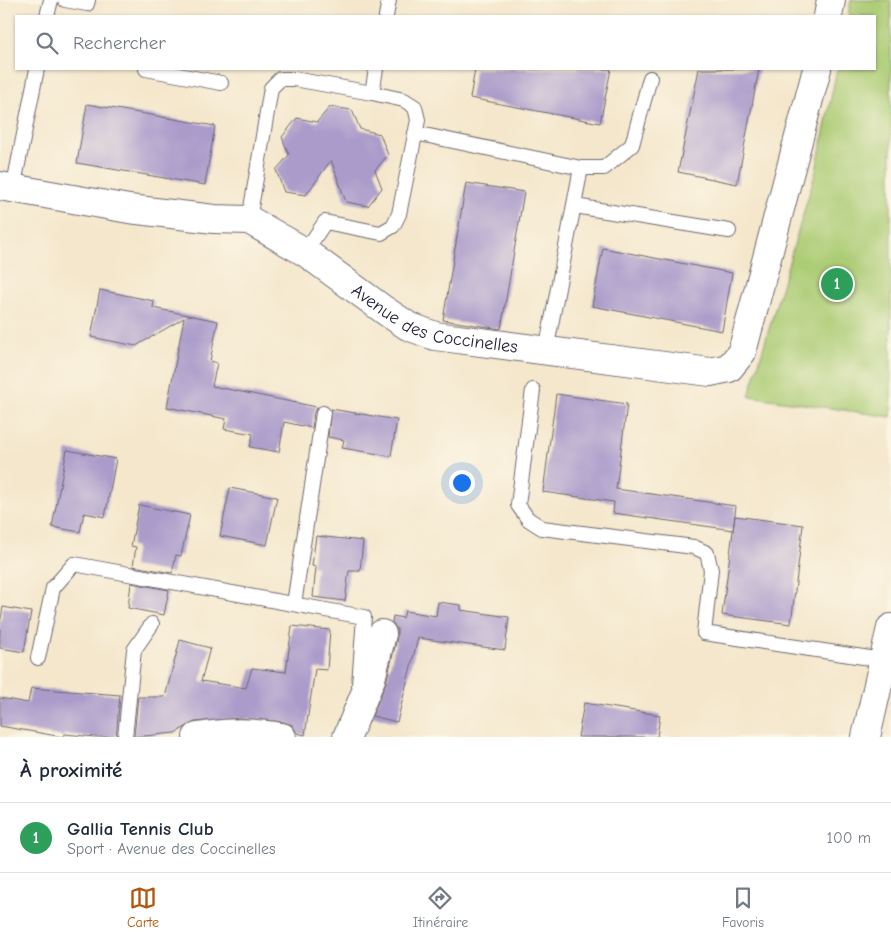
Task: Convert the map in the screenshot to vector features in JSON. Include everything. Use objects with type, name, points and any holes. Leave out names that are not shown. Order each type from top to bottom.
[{"type":"street","points":[[828,15],[831,0]]},
{"type":"street","name":"Avenue des Coccinelles","points":[[7,187],[129,209],[214,219],[249,220],[305,252],[408,326],[435,336],[710,372],[730,368],[742,352],[817,70]]},
{"type":"street","points":[[866,737],[891,628]]},
{"type":"street","points":[[347,737],[371,680],[382,634]]},
{"type":"street","points":[[197,737],[228,732],[260,733],[282,737]]},
{"type":"lane","points":[[47,15],[50,0]]},
{"type":"lane","points":[[65,0],[88,4],[88,0]]},
{"type":"lane","points":[[386,15],[389,0]]},
{"type":"lane","points":[[7,187],[37,70]]},
{"type":"lane","points":[[151,70],[221,83]]},
{"type":"lane","points":[[372,93],[376,70]]},
{"type":"lane","points":[[416,133],[581,168],[604,168],[632,145],[650,78]]},
{"type":"lane","points":[[249,220],[271,88],[280,79],[294,79],[372,93],[404,100],[415,107],[418,120],[416,133],[399,214],[393,226],[381,233],[325,222],[305,252]]},
{"type":"lane","points":[[546,351],[581,168]]},
{"type":"lane","points":[[575,206],[729,231]]},
{"type":"lane","points":[[533,390],[518,505],[528,520],[542,528],[694,547],[707,553],[711,570],[704,633],[883,660]]},
{"type":"lane","points":[[294,604],[323,413]]},
{"type":"lane","points":[[38,658],[53,588],[74,564],[364,617],[359,678],[361,702]]},
{"type":"lane","points":[[124,737],[134,650],[152,624]]},
{"type":"green space","points":[[851,0],[891,0],[891,417],[749,396],[816,171],[837,70],[876,70],[876,15],[848,15]]},
{"type":"building","points":[[475,70],[611,70],[600,123],[470,98]]},
{"type":"building","points":[[699,70],[759,70],[737,184],[678,172]]},
{"type":"building","points":[[87,104],[215,126],[205,185],[77,163]]},
{"type":"building","points":[[330,107],[352,110],[360,129],[380,134],[388,155],[375,170],[382,188],[368,206],[346,202],[331,160],[306,195],[284,192],[276,170],[289,155],[282,137],[297,118],[317,122]]},
{"type":"building","points":[[466,183],[524,192],[501,329],[443,320]]},
{"type":"building","points":[[603,248],[732,273],[722,331],[592,306]]},
{"type":"building","points":[[100,290],[154,301],[153,308],[218,321],[210,361],[217,363],[212,386],[317,407],[314,412],[312,428],[284,422],[279,452],[250,447],[253,434],[224,429],[226,419],[167,407],[184,318],[136,346],[91,337]]},
{"type":"building","points":[[556,394],[627,404],[616,489],[736,506],[733,530],[613,513],[614,502],[543,492]]},
{"type":"building","points":[[331,409],[397,420],[391,456],[342,448],[344,440],[328,437]]},
{"type":"building","points":[[67,450],[116,459],[105,517],[84,513],[80,532],[52,527]]},
{"type":"building","points":[[230,488],[277,497],[267,545],[220,536]]},
{"type":"building","points":[[139,505],[190,515],[181,556],[176,555],[172,573],[133,566],[136,547],[131,546]]},
{"type":"building","points":[[735,516],[803,525],[791,624],[722,615]]},
{"type":"building","points":[[316,536],[363,541],[360,571],[349,571],[345,601],[313,597],[316,567],[312,566]]},
{"type":"building","points":[[131,583],[169,590],[164,615],[128,608]]},
{"type":"building","points":[[438,602],[461,605],[461,610],[509,617],[505,650],[418,638],[397,722],[372,716],[386,683],[397,638],[397,629],[392,622],[393,616],[403,618],[405,611],[436,616]]},
{"type":"building","points":[[3,607],[31,612],[24,652],[0,648],[0,624]]},
{"type":"building","points":[[292,626],[330,630],[327,670],[315,669],[305,735],[297,733],[292,725],[284,722],[240,718],[195,722],[175,733],[134,737],[138,697],[165,697],[180,640],[210,648],[201,681],[246,688],[252,668],[286,672]]},
{"type":"building","points":[[31,688],[120,695],[116,737],[65,734],[63,737],[0,726],[0,698],[28,703]]},
{"type":"building","points":[[584,703],[660,715],[657,737],[578,737]]},
{"type":"place","name":"Gallia Tennis Club","points":[[837,284]]}]
